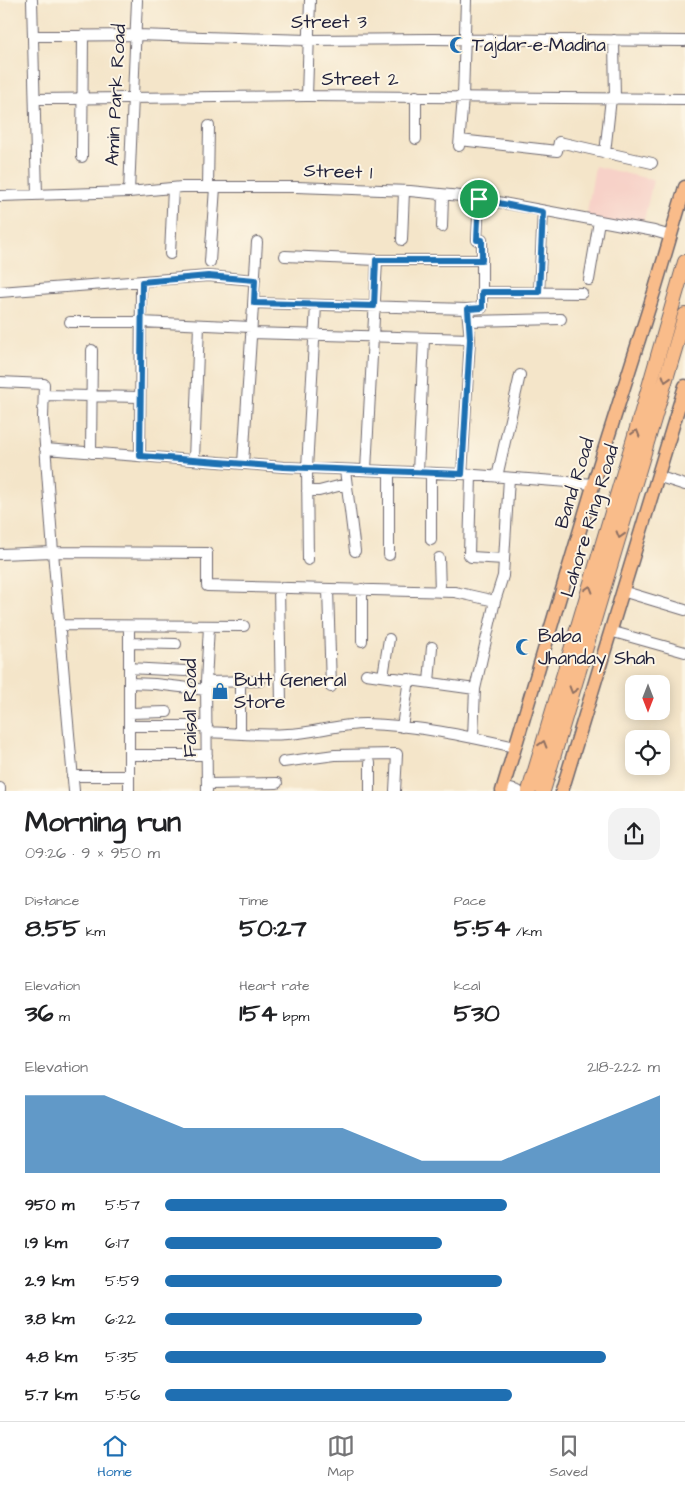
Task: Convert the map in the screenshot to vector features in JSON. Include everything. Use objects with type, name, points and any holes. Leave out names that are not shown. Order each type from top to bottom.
[{"type":"highway","name":"Lahore Ring Road","points":[[529,791],[685,262]]},
{"type":"highway","name":"Lahore Ring Road","points":[[543,791],[685,315]]},
{"type":"main road","name":"Band Road","points":[[503,789],[685,187]]},
{"type":"main road","points":[[562,791],[685,386]]},
{"type":"street","points":[[32,0],[37,195]]},
{"type":"street","name":"Amin Park Road","points":[[129,192],[137,0]]},
{"type":"street","points":[[307,96],[310,0]]},
{"type":"street","points":[[466,0],[466,39],[459,144],[557,151],[559,142],[652,163]]},
{"type":"street","name":"Street 3","points":[[33,36],[136,34],[308,40],[685,41]]},
{"type":"street","points":[[82,157],[83,35]]},
{"type":"street","points":[[605,152],[613,98],[614,40]]},
{"type":"street","name":"Street 2","points":[[34,99],[307,96],[685,99]]},
{"type":"street","points":[[416,96],[416,140]]},
{"type":"street","points":[[209,126],[211,187],[210,262]]},
{"type":"street","name":"Street 1","points":[[0,196],[129,192],[211,187],[404,191],[479,199],[654,231],[671,236]]},
{"type":"street","points":[[170,254],[173,188]]},
{"type":"street","points":[[402,240],[404,191]]},
{"type":"street","points":[[442,227],[443,194]]},
{"type":"street","points":[[254,303],[482,308],[482,240],[477,240],[479,199]]},
{"type":"street","points":[[539,292],[543,212]]},
{"type":"street","points":[[589,280],[599,221]]},
{"type":"street","points":[[243,464],[257,242]]},
{"type":"street","points":[[285,256],[376,260],[482,260]]},
{"type":"street","points":[[366,470],[376,260]]},
{"type":"street","points":[[0,292],[208,276],[255,280]]},
{"type":"street","points":[[140,456],[142,282]]},
{"type":"street","points":[[482,292],[582,293]]},
{"type":"street","points":[[308,560],[307,468],[316,304]]},
{"type":"street","points":[[468,309],[470,339],[467,474],[469,555],[472,557],[504,559]]},
{"type":"street","points":[[469,321],[561,320]]},
{"type":"street","points":[[70,322],[141,322],[314,335],[470,339]]},
{"type":"street","points":[[194,460],[199,325]]},
{"type":"street","points":[[418,472],[424,338]]},
{"type":"street","points":[[91,453],[92,350]]},
{"type":"street","points":[[497,477],[520,375]]},
{"type":"street","points":[[0,382],[44,384],[43,418],[45,449],[74,791]]},
{"type":"street","points":[[44,395],[140,397]]},
{"type":"street","points":[[45,449],[243,464],[467,474],[594,484]]},
{"type":"street","points":[[345,470],[354,552]]},
{"type":"street","points":[[389,471],[389,555]]},
{"type":"street","points":[[431,473],[431,540]]},
{"type":"street","points":[[657,476],[685,485]]},
{"type":"street","points":[[473,737],[475,689],[495,601],[503,576],[509,478]]},
{"type":"street","points":[[307,491],[318,491],[346,484]]},
{"type":"street","points":[[0,554],[53,552],[207,553],[207,586],[455,592],[495,601]]},
{"type":"street","points":[[439,558],[440,592]]},
{"type":"street","points":[[279,588],[281,703]]},
{"type":"street","points":[[328,589],[331,687]]},
{"type":"street","points":[[362,590],[362,641]]},
{"type":"street","points":[[622,591],[685,610]]},
{"type":"street","points":[[60,625],[244,626]]},
{"type":"street","points":[[129,626],[129,791]]},
{"type":"street","name":"Faisal Road","points":[[207,788],[206,686],[209,626]]},
{"type":"street","points":[[610,631],[685,652]]},
{"type":"street","points":[[383,676],[389,639]]},
{"type":"street","points":[[129,643],[176,644]]},
{"type":"street","points":[[429,682],[432,647]]},
{"type":"street","points":[[129,668],[185,671]]},
{"type":"street","points":[[366,674],[475,689]]},
{"type":"street","points":[[402,727],[409,679]]},
{"type":"street","points":[[240,681],[240,733]]},
{"type":"street","points":[[129,683],[206,686],[240,681],[260,681]]},
{"type":"street","points":[[129,713],[167,712]]},
{"type":"street","points":[[129,726],[286,734],[364,724],[402,727],[473,737],[515,747]]},
{"type":"street","points":[[283,762],[335,755],[397,754],[394,791]]},
{"type":"street","points":[[129,755],[207,755]]},
{"type":"street","points":[[370,763],[370,791]]},
{"type":"street","points":[[72,776],[129,776]]},
{"type":"street","points":[[207,788],[277,783]]},
{"type":"street","points":[[503,789],[518,791]]},
{"type":"shaded area","points":[[595,166],[653,180],[642,229],[586,219]]},
{"type":"place","name":"Tajdar-e-Madina","points":[[458,45]]},
{"type":"place","name":"Baba Jhanday Shah","points":[[524,647]]},
{"type":"place","name":"Butt General Store","points":[[220,691]]},
{"type":"route","points":[[479,199],[543,212],[539,292],[482,292],[482,308],[468,309],[470,339],[462,474],[284,467],[140,456],[142,282],[208,276],[255,280],[254,303],[374,306],[376,260],[482,260],[482,240],[477,240],[479,199]]}]
